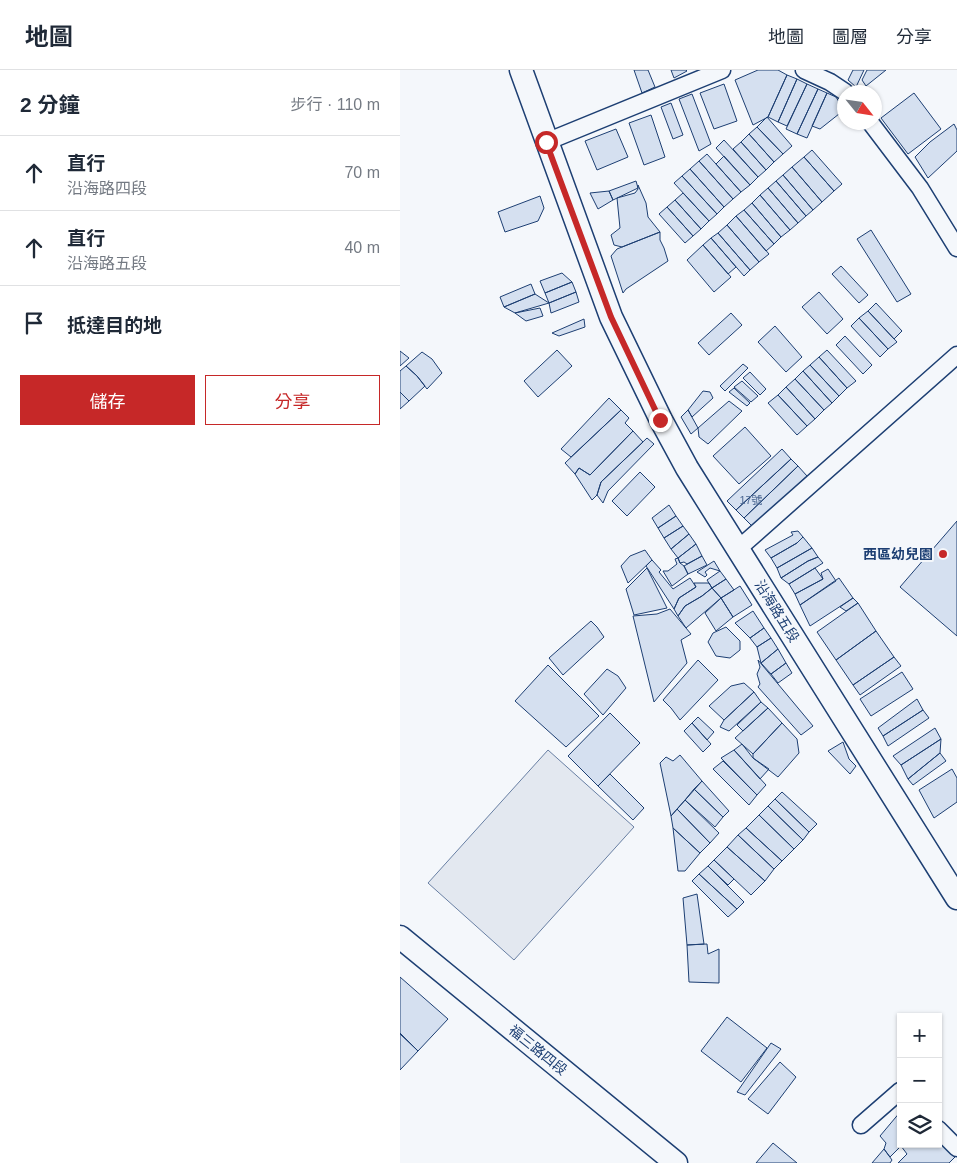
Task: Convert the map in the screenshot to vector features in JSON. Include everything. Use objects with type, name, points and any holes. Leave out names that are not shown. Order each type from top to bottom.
[{"type":"street","name":"沿海路五段","points":[[520,70],[611,317],[660,420],[738,549],[957,898]]},
{"type":"street","points":[[546,142],[722,70]]},
{"type":"street","points":[[804,70],[837,87]]},
{"type":"street","points":[[876,130],[920,188],[957,248]]},
{"type":"street","points":[[738,549],[957,355]]},
{"type":"street","name":"福三路四段","points":[[400,937],[676,1163]]},
{"type":"street","points":[[861,1125],[897,1094]]},
{"type":"street","points":[[942,1134],[957,1148]]},
{"type":"shaded area","points":[[548,750],[634,827],[514,960],[428,883]]},
{"type":"building","points":[[634,70],[648,70],[655,87],[642,93]]},
{"type":"building","points":[[671,70],[686,70],[687,71],[674,78]]},
{"type":"building","points":[[758,70],[778,70],[787,75],[768,117],[753,125],[735,80]]},
{"type":"building","points":[[853,70],[864,70],[857,85],[854,85],[848,80]]},
{"type":"building","points":[[867,70],[886,70],[867,85],[862,80]]},
{"type":"building","points":[[787,75],[797,79],[778,122],[768,117]]},
{"type":"building","points":[[797,79],[807,84],[787,126],[778,122]]},
{"type":"building","points":[[724,84],[737,121],[714,129],[700,93]]},
{"type":"building","points":[[807,84],[818,89],[797,134],[786,129]]},
{"type":"building","points":[[818,89],[827,93],[807,138],[797,134]]},
{"type":"building","points":[[827,93],[836,97],[837,116],[820,129],[812,126]]},
{"type":"building","points":[[914,93],[941,129],[908,154],[882,117]]},
{"type":"building","points":[[692,94],[711,144],[699,151],[679,99]]},
{"type":"building","points":[[671,103],[683,135],[673,139],[661,107]]},
{"type":"building","points":[[651,115],[665,157],[644,165],[629,123]]},
{"type":"building","points":[[767,117],[792,146],[783,154],[757,127]]},
{"type":"building","points":[[954,124],[957,130],[957,151],[928,178],[915,157],[930,142]]},
{"type":"building","points":[[757,127],[783,154],[774,162],[749,134]]},
{"type":"building","points":[[616,129],[628,157],[597,170],[585,141]]},
{"type":"building","points":[[749,134],[774,162],[766,170],[741,142]]},
{"type":"building","points":[[724,140],[758,177],[750,185],[716,148]]},
{"type":"building","points":[[741,142],[766,170],[758,177],[733,149]]},
{"type":"building","points":[[812,150],[842,184],[834,191],[804,157]]},
{"type":"building","points":[[707,154],[741,192],[733,199],[699,161]]},
{"type":"building","points":[[724,156],[750,185],[741,192],[716,164]]},
{"type":"building","points":[[804,157],[834,191],[822,202],[792,167]]},
{"type":"building","points":[[699,161],[733,199],[724,207],[690,169]]},
{"type":"building","points":[[792,167],[822,202],[813,210],[783,175]]},
{"type":"building","points":[[690,169],[724,207],[717,214],[682,176]]},
{"type":"building","points":[[783,175],[813,210],[806,216],[776,181]]},
{"type":"building","points":[[682,176],[717,214],[709,221],[674,183]]},
{"type":"building","points":[[636,181],[638,188],[613,200],[609,191]]},
{"type":"building","points":[[776,181],[806,216],[798,223],[768,188]]},
{"type":"building","points":[[638,185],[646,203],[648,217],[660,232],[622,247],[614,245],[611,235],[620,228],[617,198],[635,193]]},
{"type":"building","points":[[768,188],[798,223],[790,230],[760,195]]},
{"type":"building","points":[[609,191],[613,200],[598,209],[590,193]]},
{"type":"building","points":[[683,193],[709,221],[701,229],[675,200]]},
{"type":"building","points":[[760,195],[790,230],[781,237],[752,203]]},
{"type":"building","points":[[540,196],[544,208],[538,221],[505,232],[498,212]]},
{"type":"building","points":[[675,200],[701,229],[693,236],[667,207]]},
{"type":"building","points":[[752,203],[781,237],[774,244],[744,210]]},
{"type":"building","points":[[667,207],[693,236],[685,243],[659,214]]},
{"type":"building","points":[[744,210],[774,244],[766,251],[736,216]]},
{"type":"building","points":[[736,216],[769,254],[759,262],[727,225]]},
{"type":"building","points":[[727,225],[759,262],[750,270],[718,233]]},
{"type":"building","points":[[871,230],[911,294],[897,302],[857,239]]},
{"type":"building","points":[[660,232],[660,240],[668,261],[626,289],[623,293],[611,256],[617,249]]},
{"type":"building","points":[[718,233],[750,270],[744,276],[711,238]]},
{"type":"building","points":[[711,238],[736,267],[728,274],[703,245]]},
{"type":"building","points":[[703,245],[731,277],[714,292],[687,260]]},
{"type":"building","points":[[841,266],[868,295],[859,303],[832,274]]},
{"type":"building","points":[[562,273],[572,282],[545,293],[540,281]]},
{"type":"building","points":[[572,282],[576,292],[549,303],[545,293]]},
{"type":"building","points":[[531,284],[535,294],[504,307],[500,297]]},
{"type":"building","points":[[576,292],[579,302],[551,313],[549,303]]},
{"type":"building","points":[[819,292],[843,319],[827,334],[802,307]]},
{"type":"building","points":[[535,294],[549,303],[515,313],[504,307]]},
{"type":"building","points":[[876,303],[902,331],[894,339],[868,311]]},
{"type":"building","points":[[540,308],[543,316],[526,321],[515,313]]},
{"type":"building","points":[[868,311],[897,342],[888,349],[859,318]]},
{"type":"building","points":[[731,313],[742,325],[709,355],[698,343]]},
{"type":"building","points":[[859,318],[888,349],[880,357],[851,326]]},
{"type":"building","points":[[584,319],[585,327],[559,336],[552,333]]},
{"type":"building","points":[[775,326],[802,357],[786,372],[758,342]]},
{"type":"building","points":[[845,336],[872,365],[863,374],[836,345]]},
{"type":"building","points":[[557,350],[572,366],[538,397],[524,381]]},
{"type":"building","points":[[827,350],[856,381],[847,388],[819,357]]},
{"type":"building","points":[[400,351],[409,358],[400,366]]},
{"type":"building","points":[[422,352],[432,359],[442,373],[427,389],[406,366]]},
{"type":"building","points":[[819,357],[847,388],[839,396],[810,365]]},
{"type":"building","points":[[743,364],[748,368],[725,391],[720,386]]},
{"type":"building","points":[[810,365],[839,396],[832,403],[803,371]]},
{"type":"building","points":[[406,366],[425,386],[409,401],[400,392],[400,371]]},
{"type":"building","points":[[803,371],[832,403],[824,410],[795,379]]},
{"type":"building","points":[[750,372],[766,389],[760,395],[743,378]]},
{"type":"building","points":[[795,379],[824,410],[815,419],[786,387]]},
{"type":"building","points":[[742,381],[758,396],[751,402],[734,387]]},
{"type":"building","points":[[786,387],[815,419],[807,426],[778,395]]},
{"type":"building","points":[[734,388],[750,403],[747,406],[729,392]]},
{"type":"building","points":[[703,391],[710,392],[713,398],[692,417],[688,410]]},
{"type":"building","points":[[400,392],[409,401],[400,409]]},
{"type":"building","points":[[778,395],[807,426],[797,435],[768,403]]},
{"type":"building","points":[[609,398],[621,410],[571,457],[561,449]]},
{"type":"building","points":[[729,401],[742,411],[708,444],[699,437],[698,428]]},
{"type":"building","points":[[621,410],[629,418],[625,423],[633,431],[590,475],[579,468],[575,474],[565,463]]},
{"type":"building","points":[[688,410],[698,428],[691,434],[681,417]]},
{"type":"building","points":[[745,427],[771,456],[739,484],[713,456]]},
{"type":"building","points":[[633,431],[643,442],[601,482],[597,495],[592,500],[575,474],[579,468],[590,475]]},
{"type":"building","points":[[647,438],[654,444],[608,491],[603,503],[597,495],[601,482]]},
{"type":"building","points":[[782,449],[791,459],[736,510],[727,501]]},
{"type":"building","points":[[791,459],[798,466],[744,518],[736,510]]},
{"type":"building","points":[[798,466],[807,476],[753,527],[744,518]]},
{"type":"building","points":[[640,472],[655,487],[627,516],[612,501]]},
{"type":"building","points":[[669,505],[676,516],[658,528],[652,518]]},
{"type":"building","points":[[676,516],[683,526],[664,538],[658,528]]},
{"type":"building","name":"西區幼兒園","points":[[957,521],[957,636],[900,587]]},
{"type":"building","points":[[683,526],[689,534],[671,549],[664,538]]},
{"type":"building","points":[[798,531],[803,537],[797,543],[771,558],[765,550],[793,535],[791,532]]},
{"type":"building","points":[[689,534],[696,544],[678,558],[671,549]]},
{"type":"building","points":[[803,537],[812,548],[777,568],[771,558],[797,543]]},
{"type":"building","points":[[696,544],[702,556],[687,564],[684,562],[680,563],[678,558]]},
{"type":"building","points":[[812,548],[818,557],[781,578],[777,568]]},
{"type":"building","points":[[645,550],[652,560],[628,583],[621,566],[630,556]]},
{"type":"building","points":[[702,556],[707,565],[688,574],[684,566]]},
{"type":"building","points":[[818,557],[823,563],[789,584],[781,578],[808,561]]},
{"type":"building","points":[[678,558],[688,574],[672,586],[663,571],[668,571],[677,564],[675,559]]},
{"type":"building","points":[[652,560],[673,589],[690,578],[696,587],[679,598],[674,609],[646,566]]},
{"type":"building","points":[[714,561],[720,571],[710,568],[705,572],[707,575],[705,577],[697,572]]},
{"type":"building","points":[[647,568],[667,608],[634,615],[626,589]]},
{"type":"building","points":[[815,568],[823,579],[795,594],[789,584]]},
{"type":"building","points":[[828,569],[836,581],[800,605],[795,594],[823,579],[821,573]]},
{"type":"building","points":[[720,571],[726,579],[712,588],[707,580]]},
{"type":"building","points":[[839,578],[853,598],[810,626],[800,605]]},
{"type":"building","points":[[726,579],[734,590],[721,598],[712,588]]},
{"type":"building","points":[[694,583],[709,583],[712,588],[685,606],[678,616],[674,609],[679,598],[696,587]]},
{"type":"building","points":[[740,586],[752,605],[733,617],[721,598]]},
{"type":"building","points":[[712,588],[721,598],[686,628],[678,616],[685,606]]},
{"type":"building","points":[[721,598],[733,617],[716,631],[705,613]]},
{"type":"building","points":[[853,598],[858,603],[846,611],[840,607]]},
{"type":"building","points":[[858,603],[876,631],[836,660],[817,632]]},
{"type":"building","points":[[670,609],[691,634],[681,640],[687,663],[654,702],[633,616],[657,614]]},
{"type":"building","points":[[753,611],[764,628],[750,638],[735,623]]},
{"type":"building","points":[[591,621],[604,637],[563,675],[549,658]]},
{"type":"building","points":[[726,627],[740,641],[740,650],[730,658],[716,656],[708,642],[713,633]]},
{"type":"building","points":[[764,628],[771,638],[757,647],[750,638]]},
{"type":"building","points":[[876,631],[894,657],[853,685],[836,660]]},
{"type":"building","points":[[771,638],[778,649],[761,663],[757,647]]},
{"type":"building","points":[[778,649],[786,663],[771,674],[761,663]]},
{"type":"building","points":[[894,657],[901,666],[860,695],[853,685]]},
{"type":"building","points":[[698,660],[718,680],[680,720],[663,700]]},
{"type":"building","points":[[758,660],[813,726],[801,735],[758,687],[760,684],[757,674],[760,667]]},
{"type":"building","points":[[786,663],[792,673],[778,683],[771,674]]},
{"type":"building","points":[[548,665],[599,716],[566,747],[515,701]]},
{"type":"building","points":[[607,669],[618,676],[626,688],[603,715],[584,694]]},
{"type":"building","points":[[902,672],[913,689],[871,716],[860,699]]},
{"type":"building","points":[[744,683],[754,692],[724,720],[709,706],[731,686]]},
{"type":"building","points":[[754,692],[761,702],[729,731],[720,727],[724,720]]},
{"type":"building","points":[[917,699],[923,710],[883,736],[878,728]]},
{"type":"building","points":[[761,702],[768,708],[743,731],[737,725]]},
{"type":"building","points":[[768,708],[782,723],[753,754],[735,738]]},
{"type":"building","points":[[923,710],[929,718],[888,746],[883,736]]},
{"type":"building","points":[[610,713],[640,743],[598,786],[568,756]]},
{"type":"building","points":[[698,717],[714,732],[707,740],[692,723]]},
{"type":"building","points":[[692,723],[711,744],[703,752],[684,731]]},
{"type":"building","points":[[782,723],[797,739],[799,753],[778,777],[753,758],[753,754]]},
{"type":"building","points":[[935,728],[941,739],[901,765],[893,756]]},
{"type":"building","points":[[941,739],[940,753],[908,779],[901,765]]},
{"type":"building","points":[[843,742],[849,759],[856,766],[850,774],[828,751]]},
{"type":"building","points":[[742,744],[753,758],[769,769],[760,779],[734,750]]},
{"type":"building","points":[[734,750],[766,785],[757,795],[721,758]]},
{"type":"building","points":[[940,753],[946,761],[913,785],[908,779]]},
{"type":"building","points":[[680,755],[702,781],[671,816],[660,763],[666,757],[673,761]]},
{"type":"building","points":[[723,761],[757,795],[749,805],[713,769]]},
{"type":"building","points":[[952,769],[957,778],[957,802],[934,818],[919,790]]},
{"type":"building","points":[[610,774],[644,808],[633,820],[598,786]]},
{"type":"building","points":[[702,781],[729,811],[723,817],[694,789]]},
{"type":"building","points":[[694,789],[723,817],[715,827],[685,800]]},
{"type":"building","points":[[782,792],[817,824],[809,832],[775,799]]},
{"type":"building","points":[[775,799],[809,832],[803,840],[768,806]]},
{"type":"building","points":[[685,800],[719,833],[710,843],[677,809]]},
{"type":"building","points":[[768,806],[803,840],[794,849],[759,815]]},
{"type":"building","points":[[677,809],[710,843],[700,853],[673,828],[671,816]]},
{"type":"building","points":[[759,815],[794,849],[782,861],[746,828]]},
{"type":"building","points":[[673,828],[700,853],[685,871],[678,871]]},
{"type":"building","points":[[746,828],[782,861],[774,869],[738,835]]},
{"type":"building","points":[[738,835],[774,869],[765,881],[727,847]]},
{"type":"building","points":[[727,847],[765,881],[751,895],[714,860]]},
{"type":"building","points":[[714,860],[734,879],[728,885],[708,866]]},
{"type":"building","points":[[708,866],[744,902],[737,909],[699,874]]},
{"type":"building","points":[[699,874],[737,909],[728,917],[692,881]]},
{"type":"building","points":[[697,894],[704,944],[687,945],[683,898]]},
{"type":"building","points":[[707,944],[708,954],[719,949],[719,983],[689,982],[687,945]]},
{"type":"building","points":[[400,977],[448,1019],[418,1051],[400,1033]]},
{"type":"building","points":[[727,1017],[767,1048],[741,1082],[701,1051]]},
{"type":"building","points":[[400,1034],[418,1051],[400,1070]]},
{"type":"building","points":[[771,1043],[781,1049],[745,1095],[737,1092]]},
{"type":"building","points":[[780,1062],[796,1077],[768,1114],[748,1099]]},
{"type":"building","points":[[897,1116],[897,1148],[899,1148],[890,1157],[884,1149],[886,1143],[880,1136]]},
{"type":"building","points":[[942,1134],[957,1155],[949,1163],[898,1163],[907,1154],[902,1148],[942,1148]]},
{"type":"building","points":[[773,1143],[797,1163],[756,1163]]},
{"type":"building","points":[[884,1149],[892,1160],[890,1163],[872,1163]]},
{"type":"place","name":"西區幼兒園","points":[[943,554]]},
{"type":"route","points":[[546,142],[611,317],[660,420]]}]
